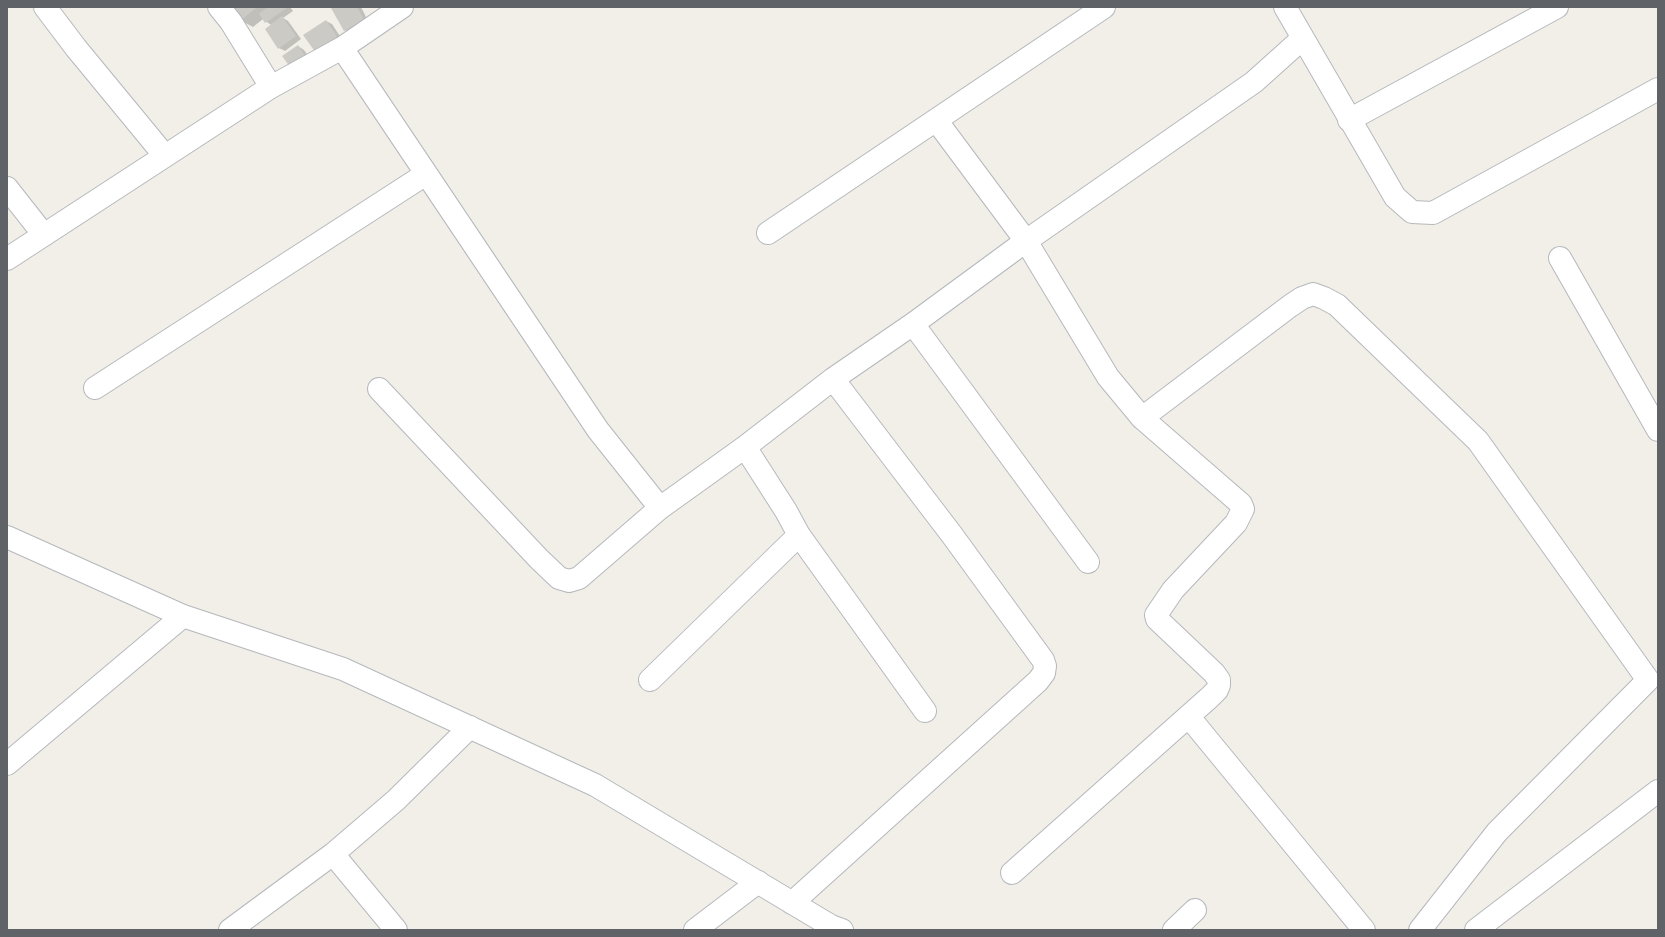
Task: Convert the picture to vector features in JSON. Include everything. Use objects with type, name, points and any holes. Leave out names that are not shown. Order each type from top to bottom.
[{"type":"street","points":[[45,7],[76,48],[165,156]]},
{"type":"street","points":[[219,7],[231,22],[271,87]]},
{"type":"street","points":[[7,258],[271,87],[342,48],[402,7]]},
{"type":"street","points":[[768,233],[1104,7]]},
{"type":"street","points":[[1284,7],[1395,197],[1412,212],[1433,213],[1658,89]]},
{"type":"street","points":[[1349,120],[1556,7]]},
{"type":"street","points":[[379,389],[539,559],[559,578],[569,581],[579,578],[660,508],[745,447],[833,378],[913,324],[1026,241],[1254,82],[1303,38]]},
{"type":"street","points":[[342,48],[598,430],[660,508]]},
{"type":"street","points":[[936,120],[1026,241],[1108,377],[1142,418],[1241,504],[1243,509],[1236,523],[1173,590],[1156,615],[1157,619],[1219,680],[1217,690],[1189,717],[1012,874]]},
{"type":"street","points":[[95,388],[426,174]]},
{"type":"street","points":[[7,188],[44,235]]},
{"type":"street","points":[[1560,258],[1658,430]]},
{"type":"street","points":[[1142,418],[1302,298],[1313,294],[1324,298],[1337,305],[1478,441],[1653,676],[1497,832],[1422,930]]},
{"type":"street","points":[[913,324],[1088,562]]},
{"type":"street","points":[[792,903],[1038,681],[1044,673],[1045,666],[1043,660],[833,378]]},
{"type":"street","points":[[745,447],[786,511],[799,535],[925,711]]},
{"type":"street","points":[[650,680],[799,535]]},
{"type":"street","points":[[7,537],[183,616],[343,669],[595,784],[792,903],[831,926],[842,930]]},
{"type":"street","points":[[7,764],[183,616]]},
{"type":"street","points":[[1189,717],[1364,930]]},
{"type":"street","points":[[230,930],[333,854],[396,800],[470,727]]},
{"type":"street","points":[[1476,930],[1658,791]]},
{"type":"street","points":[[333,854],[396,930]]},
{"type":"street","points":[[695,930],[758,882]]},
{"type":"street","points":[[1174,930],[1195,910]]},
{"type":"building","points":[[232,7],[257,7],[240,21]]},
{"type":"building","points":[[268,7],[288,7],[265,23],[259,14]]},
{"type":"building","points":[[357,7],[364,20],[344,31],[331,8]]},
{"type":"building","points":[[282,16],[296,36],[278,49],[265,29]]},
{"type":"building","points":[[326,20],[338,38],[316,53],[303,35]]},
{"type":"building","points":[[298,45],[305,56],[290,67],[282,56]]}]
